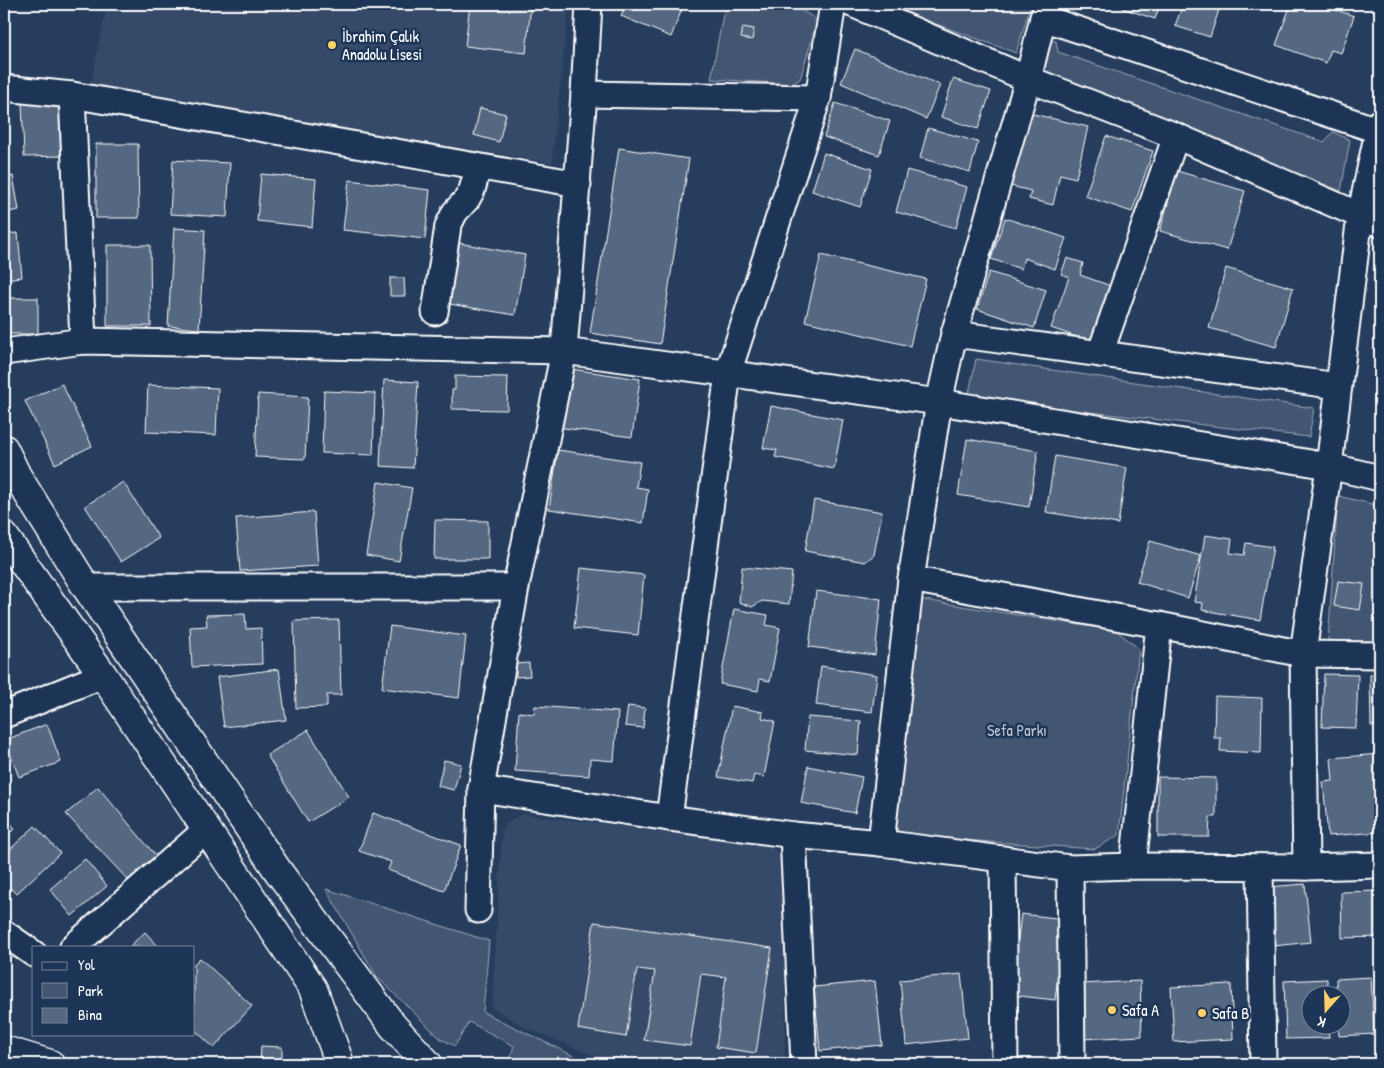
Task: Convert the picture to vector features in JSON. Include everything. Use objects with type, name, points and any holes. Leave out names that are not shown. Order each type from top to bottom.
[{"type":"main road","points":[[4,449],[18,476],[86,588],[278,871],[393,1026],[428,1064]]},
{"type":"main road","points":[[4,536],[103,675],[313,989],[340,1064]]},
{"type":"main road","points":[[4,1050],[50,1064]]},
{"type":"street","points":[[478,910],[481,789],[516,586],[564,351],[578,184],[588,4]]},
{"type":"street","points":[[669,818],[728,373],[818,98],[833,4]]},
{"type":"street","points":[[852,4],[1028,79],[1176,136],[1370,220]]},
{"type":"street","points":[[880,843],[911,579],[939,402],[954,334],[1028,79],[1045,11],[1380,128],[1370,220],[1338,386],[1303,654],[1306,867]]},
{"type":"street","points":[[4,88],[72,95],[578,184]]},
{"type":"street","points":[[584,94],[818,98]]},
{"type":"street","points":[[72,95],[83,341]]},
{"type":"street","points":[[1100,354],[1176,136]]},
{"type":"street","points":[[435,312],[448,226],[455,212],[467,199],[472,190],[477,172],[476,166]]},
{"type":"street","points":[[954,334],[1338,386]]},
{"type":"street","points":[[4,352],[83,341],[564,351],[939,402],[1329,466],[1380,478]]},
{"type":"street","points":[[911,579],[1303,654],[1380,655]]},
{"type":"street","points":[[86,588],[516,586]]},
{"type":"street","points":[[1133,866],[1159,625]]},
{"type":"street","points":[[4,715],[103,675]]},
{"type":"street","points":[[481,789],[793,835],[880,843],[1070,868],[1380,865]]},
{"type":"street","points":[[74,946],[206,830]]},
{"type":"street","points":[[793,835],[804,1064]]},
{"type":"street","points":[[1002,859],[1004,1064]]},
{"type":"street","points":[[1260,866],[1263,1064]]},
{"type":"street","points":[[1070,868],[1072,1064]]},
{"type":"street","points":[[4,933],[32,953]]},
{"type":"shaded area","name":"İbrahim Çalık Anadolu Lisesi","points":[[107,4],[569,4],[552,163],[90,87]]},
{"type":"shaded area","points":[[522,814],[762,843],[774,849],[785,862],[785,1064],[614,1064],[525,1027],[492,1008],[502,830],[511,820]]},
{"type":"green space","points":[[725,4],[792,4],[814,18],[817,22],[800,79],[792,84],[711,79]]},
{"type":"green space","points":[[881,4],[1031,4],[1016,53]]},
{"type":"green space","points":[[1045,40],[1056,41],[1058,52],[1324,142],[1333,132],[1350,140],[1341,191],[1042,71]]},
{"type":"green space","points":[[976,359],[1314,408],[1309,437],[968,398]]},
{"type":"green space","points":[[1338,496],[1380,506],[1380,641],[1328,642]]},
{"type":"green space","name":"Sefa Parkı","points":[[918,599],[1117,631],[1139,649],[1119,835],[1095,849],[905,836],[895,828]]},
{"type":"green space","points":[[326,889],[489,941],[483,1012],[590,1064],[508,1064],[514,1046],[469,1022],[455,1046],[441,1039],[377,977]]},
{"type":"building","points":[[470,4],[531,4],[526,53],[465,46]]},
{"type":"building","points":[[626,4],[684,4],[671,37],[621,16]]},
{"type":"building","points":[[1124,4],[1160,4],[1155,19],[1122,8]]},
{"type":"building","points":[[1183,4],[1221,4],[1210,37],[1175,26]]},
{"type":"building","points":[[1291,4],[1319,4],[1354,16],[1341,53],[1331,50],[1326,63],[1276,45]]},
{"type":"building","points":[[743,27],[754,29],[752,40],[741,38]]},
{"type":"building","points":[[855,49],[940,85],[926,119],[841,83]]},
{"type":"building","points":[[953,79],[991,91],[978,129],[941,117]]},
{"type":"building","points":[[59,101],[61,156],[24,157],[22,102]]},
{"type":"building","points":[[835,103],[890,121],[879,155],[824,137]]},
{"type":"building","points":[[480,108],[506,114],[499,142],[474,135]]},
{"type":"building","points":[[1029,113],[1088,127],[1076,178],[1060,174],[1053,205],[1029,199],[1031,191],[1011,186]]},
{"type":"building","points":[[928,128],[978,142],[970,172],[920,158]]},
{"type":"building","points":[[1106,136],[1153,151],[1132,212],[1085,196]]},
{"type":"building","points":[[96,144],[138,144],[139,218],[96,218]]},
{"type":"building","points":[[619,148],[689,159],[660,344],[590,333]]},
{"type":"building","points":[[824,153],[872,169],[860,207],[812,191]]},
{"type":"building","points":[[173,160],[230,163],[227,217],[170,214]]},
{"type":"building","points":[[907,170],[967,187],[956,228],[896,212]]},
{"type":"building","points":[[1177,171],[1245,191],[1227,250],[1160,231]]},
{"type":"building","points":[[261,174],[316,179],[312,227],[257,221]]},
{"type":"building","points":[[13,176],[19,210],[4,213],[4,178]]},
{"type":"building","points":[[349,180],[430,190],[425,239],[343,230]]},
{"type":"building","points":[[1005,218],[1066,238],[1055,269],[1024,258],[1021,269],[991,259]]},
{"type":"building","points":[[174,228],[205,230],[199,329],[168,326]]},
{"type":"building","points":[[18,233],[22,277],[4,279],[4,234]]},
{"type":"building","points":[[459,243],[525,255],[515,315],[449,304]]},
{"type":"building","points":[[107,245],[150,245],[151,326],[107,326]]},
{"type":"building","points":[[821,255],[926,279],[910,346],[805,321]]},
{"type":"building","points":[[1067,258],[1083,263],[1080,275],[1111,286],[1091,342],[1051,328],[1069,277],[1061,274]]},
{"type":"building","points":[[1226,268],[1293,288],[1276,347],[1209,328]]},
{"type":"building","points":[[989,272],[1046,290],[1034,328],[977,309]]},
{"type":"building","points":[[390,278],[404,278],[405,296],[390,296]]},
{"type":"building","points":[[4,298],[38,298],[38,334],[4,334]]},
{"type":"building","points":[[564,368],[640,379],[632,437],[556,427]]},
{"type":"building","points":[[455,376],[508,377],[507,410],[452,409],[452,390],[455,390]]},
{"type":"building","points":[[384,380],[418,382],[413,468],[380,466]]},
{"type":"building","points":[[62,384],[92,446],[55,464],[25,401]]},
{"type":"building","points":[[148,385],[218,388],[216,435],[146,432]]},
{"type":"building","points":[[324,391],[375,393],[373,455],[322,453]]},
{"type":"building","points":[[258,394],[308,397],[305,459],[255,457]]},
{"type":"building","points":[[771,406],[843,420],[834,469],[775,457],[777,450],[763,448]]},
{"type":"building","points":[[967,439],[1038,451],[1029,507],[958,495]]},
{"type":"building","points":[[558,450],[640,462],[636,487],[648,489],[643,523],[549,509]]},
{"type":"building","points":[[1055,456],[1127,468],[1118,524],[1046,512]]},
{"type":"building","points":[[123,482],[159,538],[121,562],[85,506]]},
{"type":"building","points":[[378,482],[412,488],[399,561],[366,555]]},
{"type":"building","points":[[814,500],[882,512],[874,555],[865,562],[805,551]]},
{"type":"building","points":[[314,512],[318,566],[240,571],[236,518]]},
{"type":"building","points":[[435,520],[488,521],[488,559],[434,559]]},
{"type":"building","points":[[1205,535],[1232,539],[1230,553],[1244,555],[1246,543],[1273,547],[1260,620],[1202,610],[1203,603],[1194,602]]},
{"type":"building","points":[[1150,541],[1201,556],[1188,598],[1137,582]]},
{"type":"building","points":[[742,567],[792,572],[789,604],[762,601],[752,607],[739,602]]},
{"type":"building","points":[[581,568],[644,575],[638,635],[574,628]]},
{"type":"building","points":[[1338,581],[1364,584],[1360,610],[1334,606]]},
{"type":"building","points":[[816,591],[881,599],[875,655],[809,647]]},
{"type":"building","points":[[734,609],[768,615],[766,625],[780,628],[770,681],[760,679],[758,691],[720,684]]},
{"type":"building","points":[[245,614],[246,629],[261,628],[262,664],[192,667],[190,627],[207,626],[206,615]]},
{"type":"building","points":[[339,620],[341,695],[327,695],[327,707],[296,708],[294,621]]},
{"type":"building","points":[[390,626],[466,636],[459,698],[382,688]]},
{"type":"building","points":[[529,663],[530,676],[516,677],[516,664]]},
{"type":"building","points":[[821,666],[877,675],[872,712],[816,705]]},
{"type":"building","points":[[279,669],[286,720],[224,727],[217,677]]},
{"type":"building","points":[[1324,674],[1358,675],[1356,728],[1322,727]]},
{"type":"building","points":[[1380,674],[1380,726],[1371,726],[1370,675]]},
{"type":"building","points":[[1215,696],[1262,698],[1261,753],[1220,751],[1221,738],[1214,738]]},
{"type":"building","points":[[535,706],[618,712],[614,761],[590,759],[589,776],[515,771],[519,712],[534,714]]},
{"type":"building","points":[[628,706],[645,708],[643,728],[625,726]]},
{"type":"building","points":[[732,706],[763,712],[762,718],[775,721],[764,777],[754,775],[752,783],[718,777]]},
{"type":"building","points":[[808,717],[861,721],[858,755],[805,750]]},
{"type":"building","points":[[47,724],[61,762],[19,777],[5,740]]},
{"type":"building","points":[[308,730],[349,797],[308,822],[267,755]]},
{"type":"building","points":[[1380,754],[1380,832],[1328,836],[1323,782],[1333,781],[1331,758]]},
{"type":"building","points":[[444,760],[461,764],[454,790],[438,786]]},
{"type":"building","points":[[808,766],[862,777],[855,813],[801,803]]},
{"type":"building","points":[[1158,777],[1216,778],[1216,817],[1210,817],[1209,837],[1158,837]]},
{"type":"building","points":[[98,787],[156,856],[128,880],[66,814]]},
{"type":"building","points":[[373,813],[461,845],[444,891],[388,870],[391,862],[359,851]]},
{"type":"building","points":[[4,814],[15,829],[4,837]]},
{"type":"building","points":[[35,826],[60,853],[16,894],[4,881],[4,855]]},
{"type":"building","points":[[85,859],[107,886],[72,916],[50,889]]},
{"type":"building","points":[[1305,884],[1311,942],[1274,946],[1268,887]]},
{"type":"building","points":[[1380,891],[1380,937],[1342,938],[1341,892]]},
{"type":"building","points":[[1021,914],[1065,919],[1055,1000],[1011,995]]},
{"type":"building","points":[[594,922],[772,948],[756,1053],[716,1047],[726,977],[701,974],[690,1046],[644,1040],[655,971],[637,969],[626,1037],[578,1029]]},
{"type":"building","points":[[145,932],[158,946],[130,946]]},
{"type":"building","points":[[200,958],[252,1006],[214,1048],[195,1030],[195,963]]},
{"type":"building","points":[[961,974],[968,1038],[906,1045],[900,980]]},
{"type":"building","points":[[1371,977],[1374,1034],[1352,1035],[1352,986],[1336,986],[1336,979]]},
{"type":"building","points":[[1327,979],[1327,986],[1302,986],[1302,1036],[1329,1036],[1329,1038],[1286,1039],[1284,981]]},
{"type":"building","points":[[875,981],[882,1045],[820,1051],[814,987]]},
{"type":"building","name":"Safa A","points":[[1140,981],[1142,1036],[1083,1039],[1080,984]]},
{"type":"building","name":"Safa B","points":[[1231,984],[1233,1039],[1174,1042],[1171,987]]},
{"type":"building","points":[[261,1046],[282,1047],[282,1064],[260,1064]]},
{"type":"place","name":"İbrahim Çalık Anadolu Lisesi","points":[[332,45]]},
{"type":"place","name":"Safa A","points":[[1112,1010]]},
{"type":"place","name":"Safa B","points":[[1202,1013]]}]
